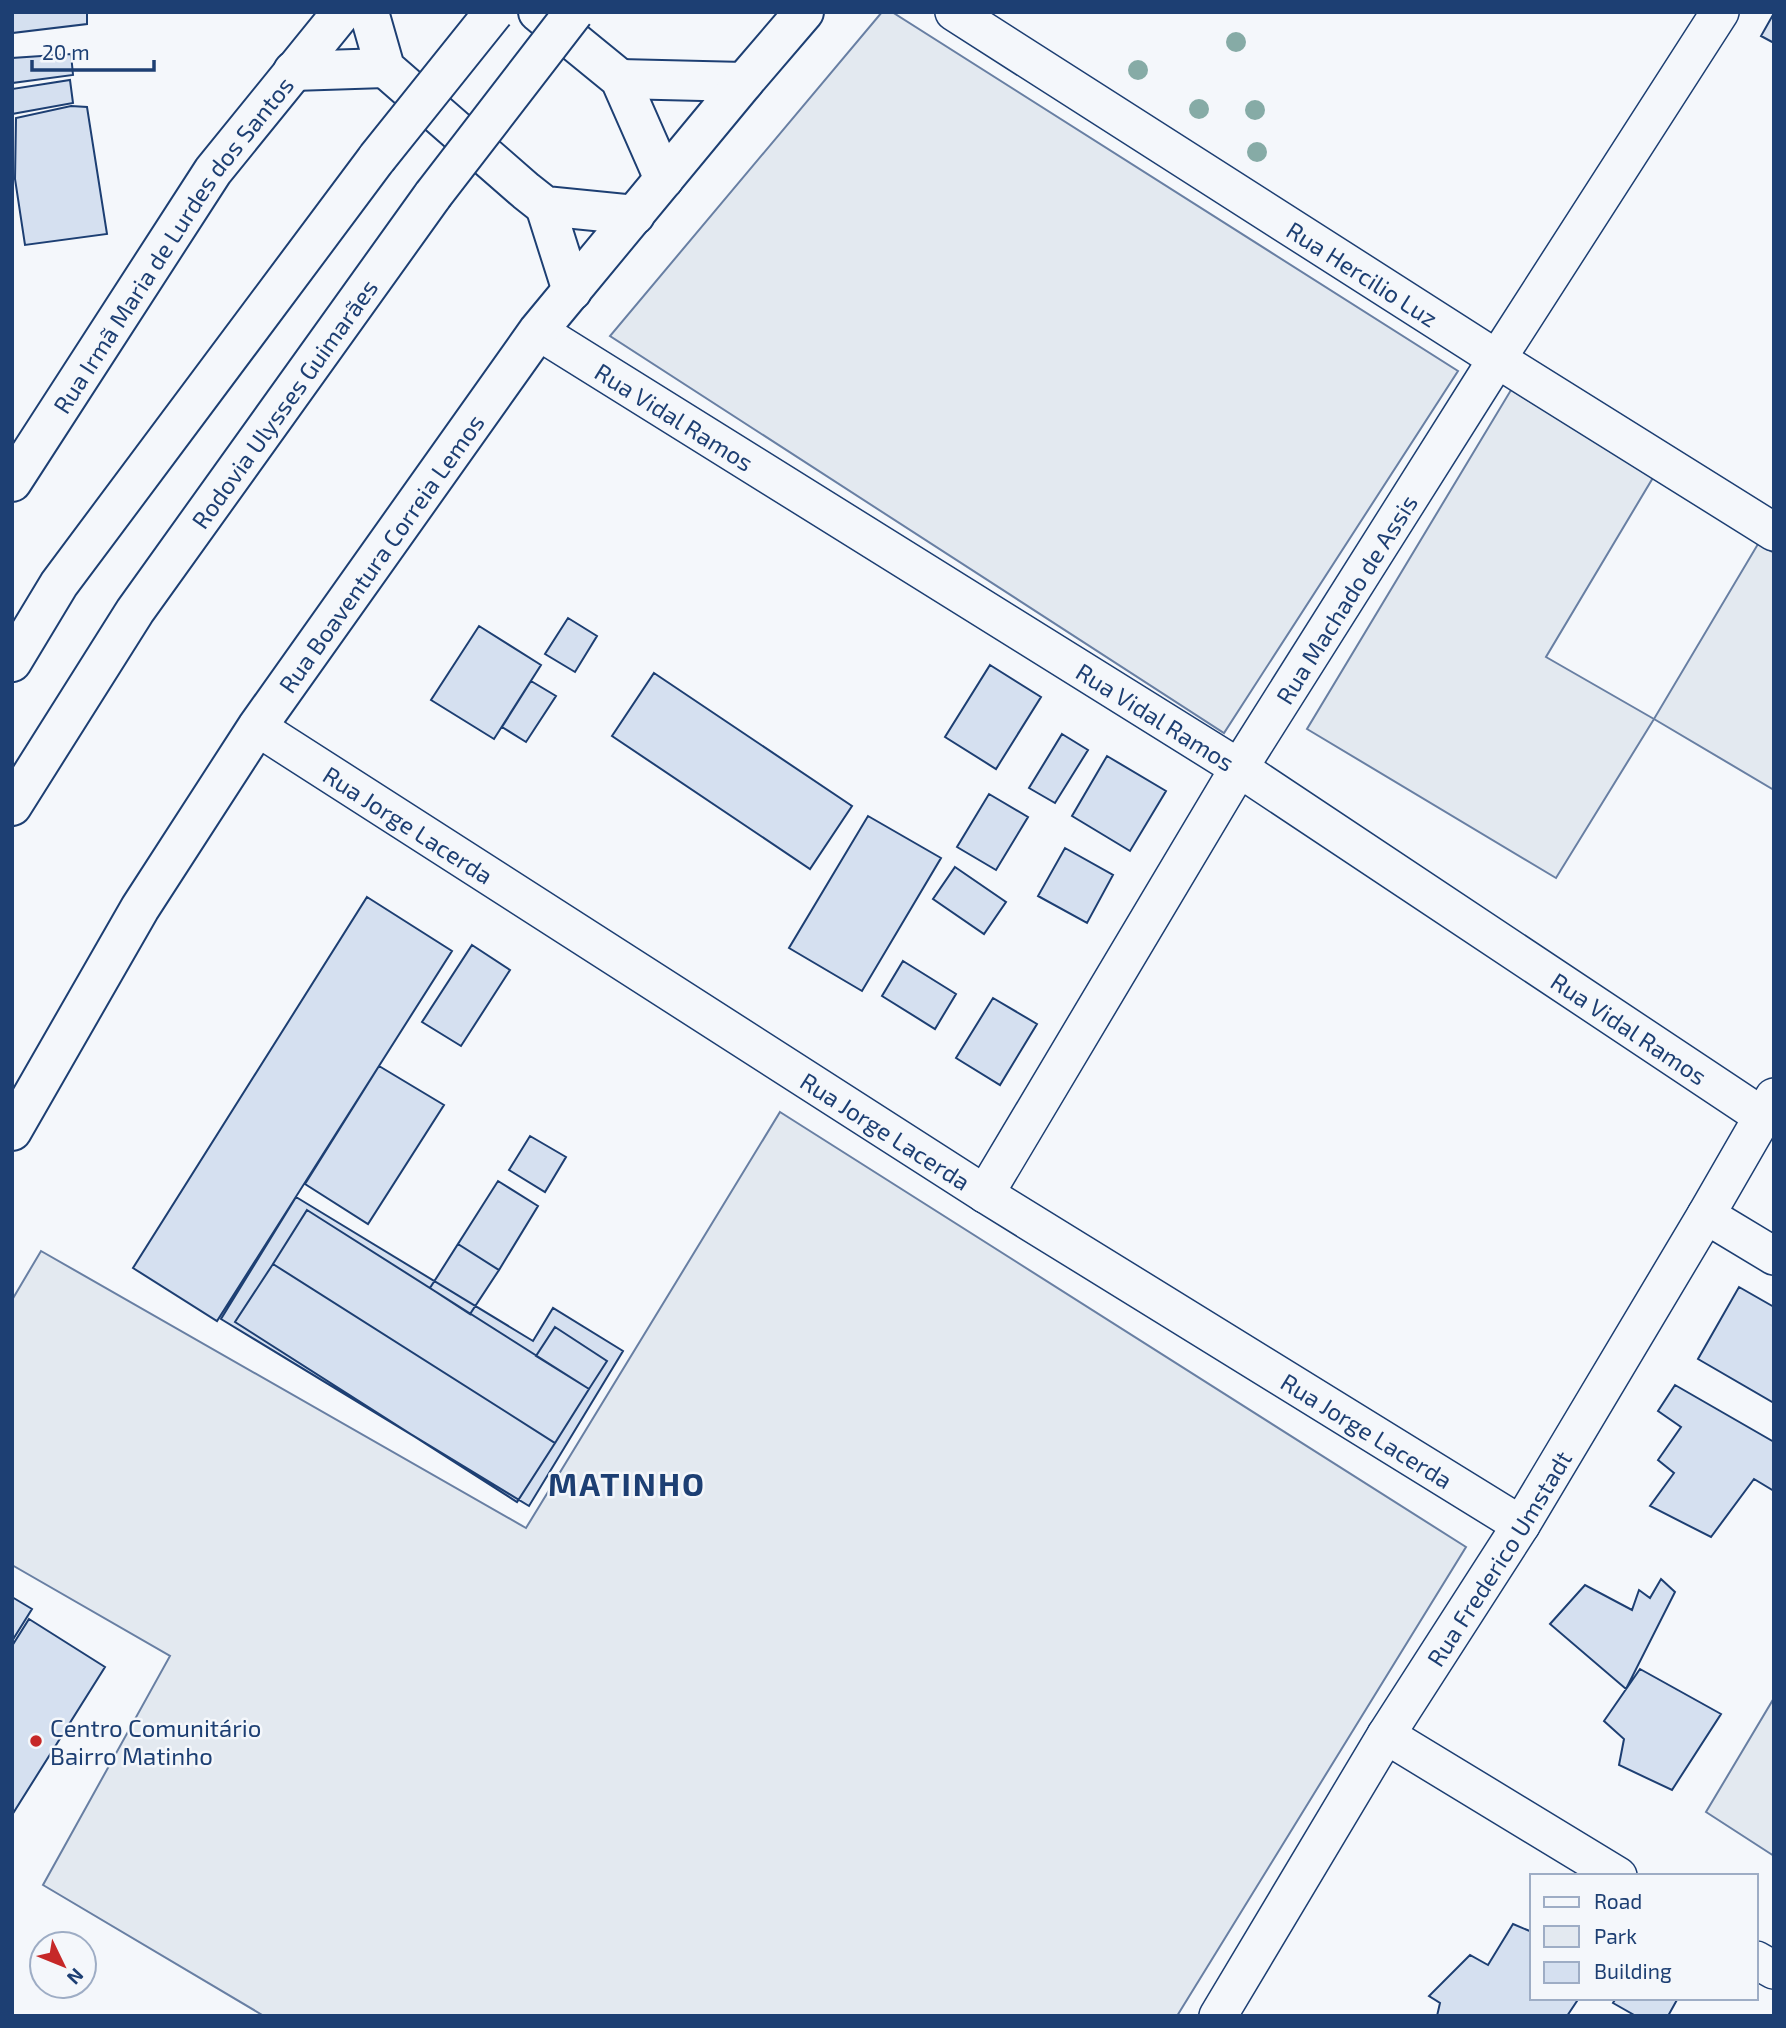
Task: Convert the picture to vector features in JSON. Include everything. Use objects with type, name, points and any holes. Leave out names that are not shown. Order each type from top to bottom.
[{"type":"main road","name":"Rua Irmã Maria de Lurdes dos Santos","points":[[12,482],[213,171],[342,12]]},
{"type":"main road","points":[[369,12],[385,68],[545,206],[635,215]]},
{"type":"main road","points":[[12,662],[59,584],[377,158],[494,12]]},
{"type":"main road","points":[[538,12],[620,79],[664,179]]},
{"type":"main road","name":"Rodovia Ulysses Guimarães","points":[[12,806],[135,611],[433,195],[574,12]]},
{"type":"main road","name":"Rua Boaventura Correia Lemos","points":[[12,1131],[140,908],[257,727],[538,331],[804,12]]},
{"type":"main road","points":[[293,71],[385,68]]},
{"type":"main road","points":[[620,79],[744,82]]},
{"type":"main road","points":[[545,206],[572,291]]},
{"type":"street","name":"Rua Hercilio Luz","points":[[954,12],[1497,359],[1774,532]]},
{"type":"street","name":"Rua Machado de Assis","points":[[985,1194],[1239,768],[1720,12]]},
{"type":"street","name":"Rua Vidal Ramos","points":[[538,331],[1239,768],[1768,1106]]},
{"type":"street","name":"Rua Jorge Lacerda","points":[[257,727],[985,1194],[1521,1525]]},
{"type":"street","name":"Rua Frederico Umstadt","points":[[1219,2016],[1386,1735],[1521,1525],[1768,1106]]},
{"type":"street","points":[[1706,1215],[1774,1256]]},
{"type":"street","points":[[1386,1735],[1615,1874]]},
{"type":"street","points":[[1758,1961],[1774,1970]]},
{"type":"green space","points":[[882,12],[892,12],[1458,371],[1224,733],[610,336]]},
{"type":"green space","points":[[1511,390],[1654,476],[1546,657],[1654,719],[1556,878],[1307,729]]},
{"type":"green space","points":[[1758,544],[1774,553],[1774,790],[1654,719]]},
{"type":"green space","points":[[780,1112],[1466,1547],[1177,2016],[264,2016],[43,1885],[170,1656],[12,1565],[12,1300],[41,1251],[526,1528]]},
{"type":"green space","points":[[1774,1698],[1774,1856],[1706,1812]]},
{"type":"building","points":[[12,12],[87,12],[87,24],[12,33]]},
{"type":"building","points":[[1774,13],[1774,43],[1761,36]]},
{"type":"building","points":[[71,54],[73,75],[12,83],[12,58]]},
{"type":"building","points":[[70,80],[73,103],[12,114],[12,89]]},
{"type":"building","points":[[71,106],[87,107],[107,234],[25,245],[15,179],[16,118]]},
{"type":"building","points":[[568,618],[597,636],[575,672],[545,654]]},
{"type":"building","points":[[479,626],[541,665],[494,739],[431,700]]},
{"type":"building","points":[[990,665],[1041,697],[996,769],[945,737]]},
{"type":"building","points":[[654,673],[852,806],[810,869],[612,736]]},
{"type":"building","points":[[531,681],[556,696],[526,742],[502,727]]},
{"type":"building","points":[[1062,734],[1088,750],[1055,803],[1029,788]]},
{"type":"building","points":[[1107,756],[1166,791],[1130,851],[1072,816]]},
{"type":"building","points":[[989,794],[1028,817],[996,870],[957,847]]},
{"type":"building","points":[[868,816],[941,858],[862,991],[789,948]]},
{"type":"building","points":[[1065,848],[1113,875],[1087,923],[1038,896]]},
{"type":"building","points":[[955,867],[1006,902],[984,934],[933,899]]},
{"type":"building","points":[[367,897],[452,951],[217,1321],[133,1268]]},
{"type":"building","points":[[472,945],[510,970],[461,1046],[422,1022]]},
{"type":"building","points":[[903,961],[956,994],[935,1029],[882,996]]},
{"type":"building","points":[[993,998],[1037,1024],[1000,1085],[956,1058]]},
{"type":"building","points":[[379,1066],[444,1105],[368,1224],[305,1184]]},
{"type":"building","points":[[530,1136],[566,1157],[545,1192],[509,1170]]},
{"type":"building","points":[[498,1181],[538,1206],[499,1270],[458,1244]]},
{"type":"building","points":[[296,1197],[533,1341],[553,1308],[623,1351],[529,1506],[221,1319]]},
{"type":"building","points":[[307,1210],[589,1389],[555,1443],[273,1264]]},
{"type":"building","points":[[458,1244],[499,1270],[470,1314],[430,1288]]},
{"type":"building","points":[[273,1264],[555,1443],[517,1502],[235,1322]]},
{"type":"building","points":[[1739,1287],[1774,1307],[1774,1403],[1698,1359]]},
{"type":"building","points":[[555,1327],[607,1361],[589,1389],[536,1356]]},
{"type":"building","points":[[1675,1385],[1774,1442],[1774,1491],[1754,1479],[1711,1537],[1650,1506],[1674,1473],[1658,1460],[1681,1427],[1658,1411]]},
{"type":"building","points":[[1661,1579],[1675,1592],[1626,1689],[1550,1624],[1585,1585],[1632,1610],[1639,1590],[1650,1598]]},
{"type":"building","points":[[12,1597],[32,1609],[12,1641]]},
{"type":"building","name":"Centro Comunitário Bairro Matinho","points":[[29,1619],[105,1667],[12,1815],[12,1646]]},
{"type":"building","points":[[1640,1669],[1721,1714],[1672,1790],[1619,1765],[1624,1739],[1604,1721]]},
{"type":"building","points":[[1513,1924],[1530,1931],[1530,2000],[1578,2000],[1567,2016],[1437,2016],[1440,2003],[1429,1996],[1470,1955],[1488,1965]]},
{"type":"building","points":[[1615,2000],[1677,2000],[1668,2016],[1636,2016],[1613,2003]]},
{"type":"place","name":"Centro Comunitário Bairro Matinho","points":[[36,1741]]},
{"type":"district","name":"MATINHO","points":[[627,1483]]}]
